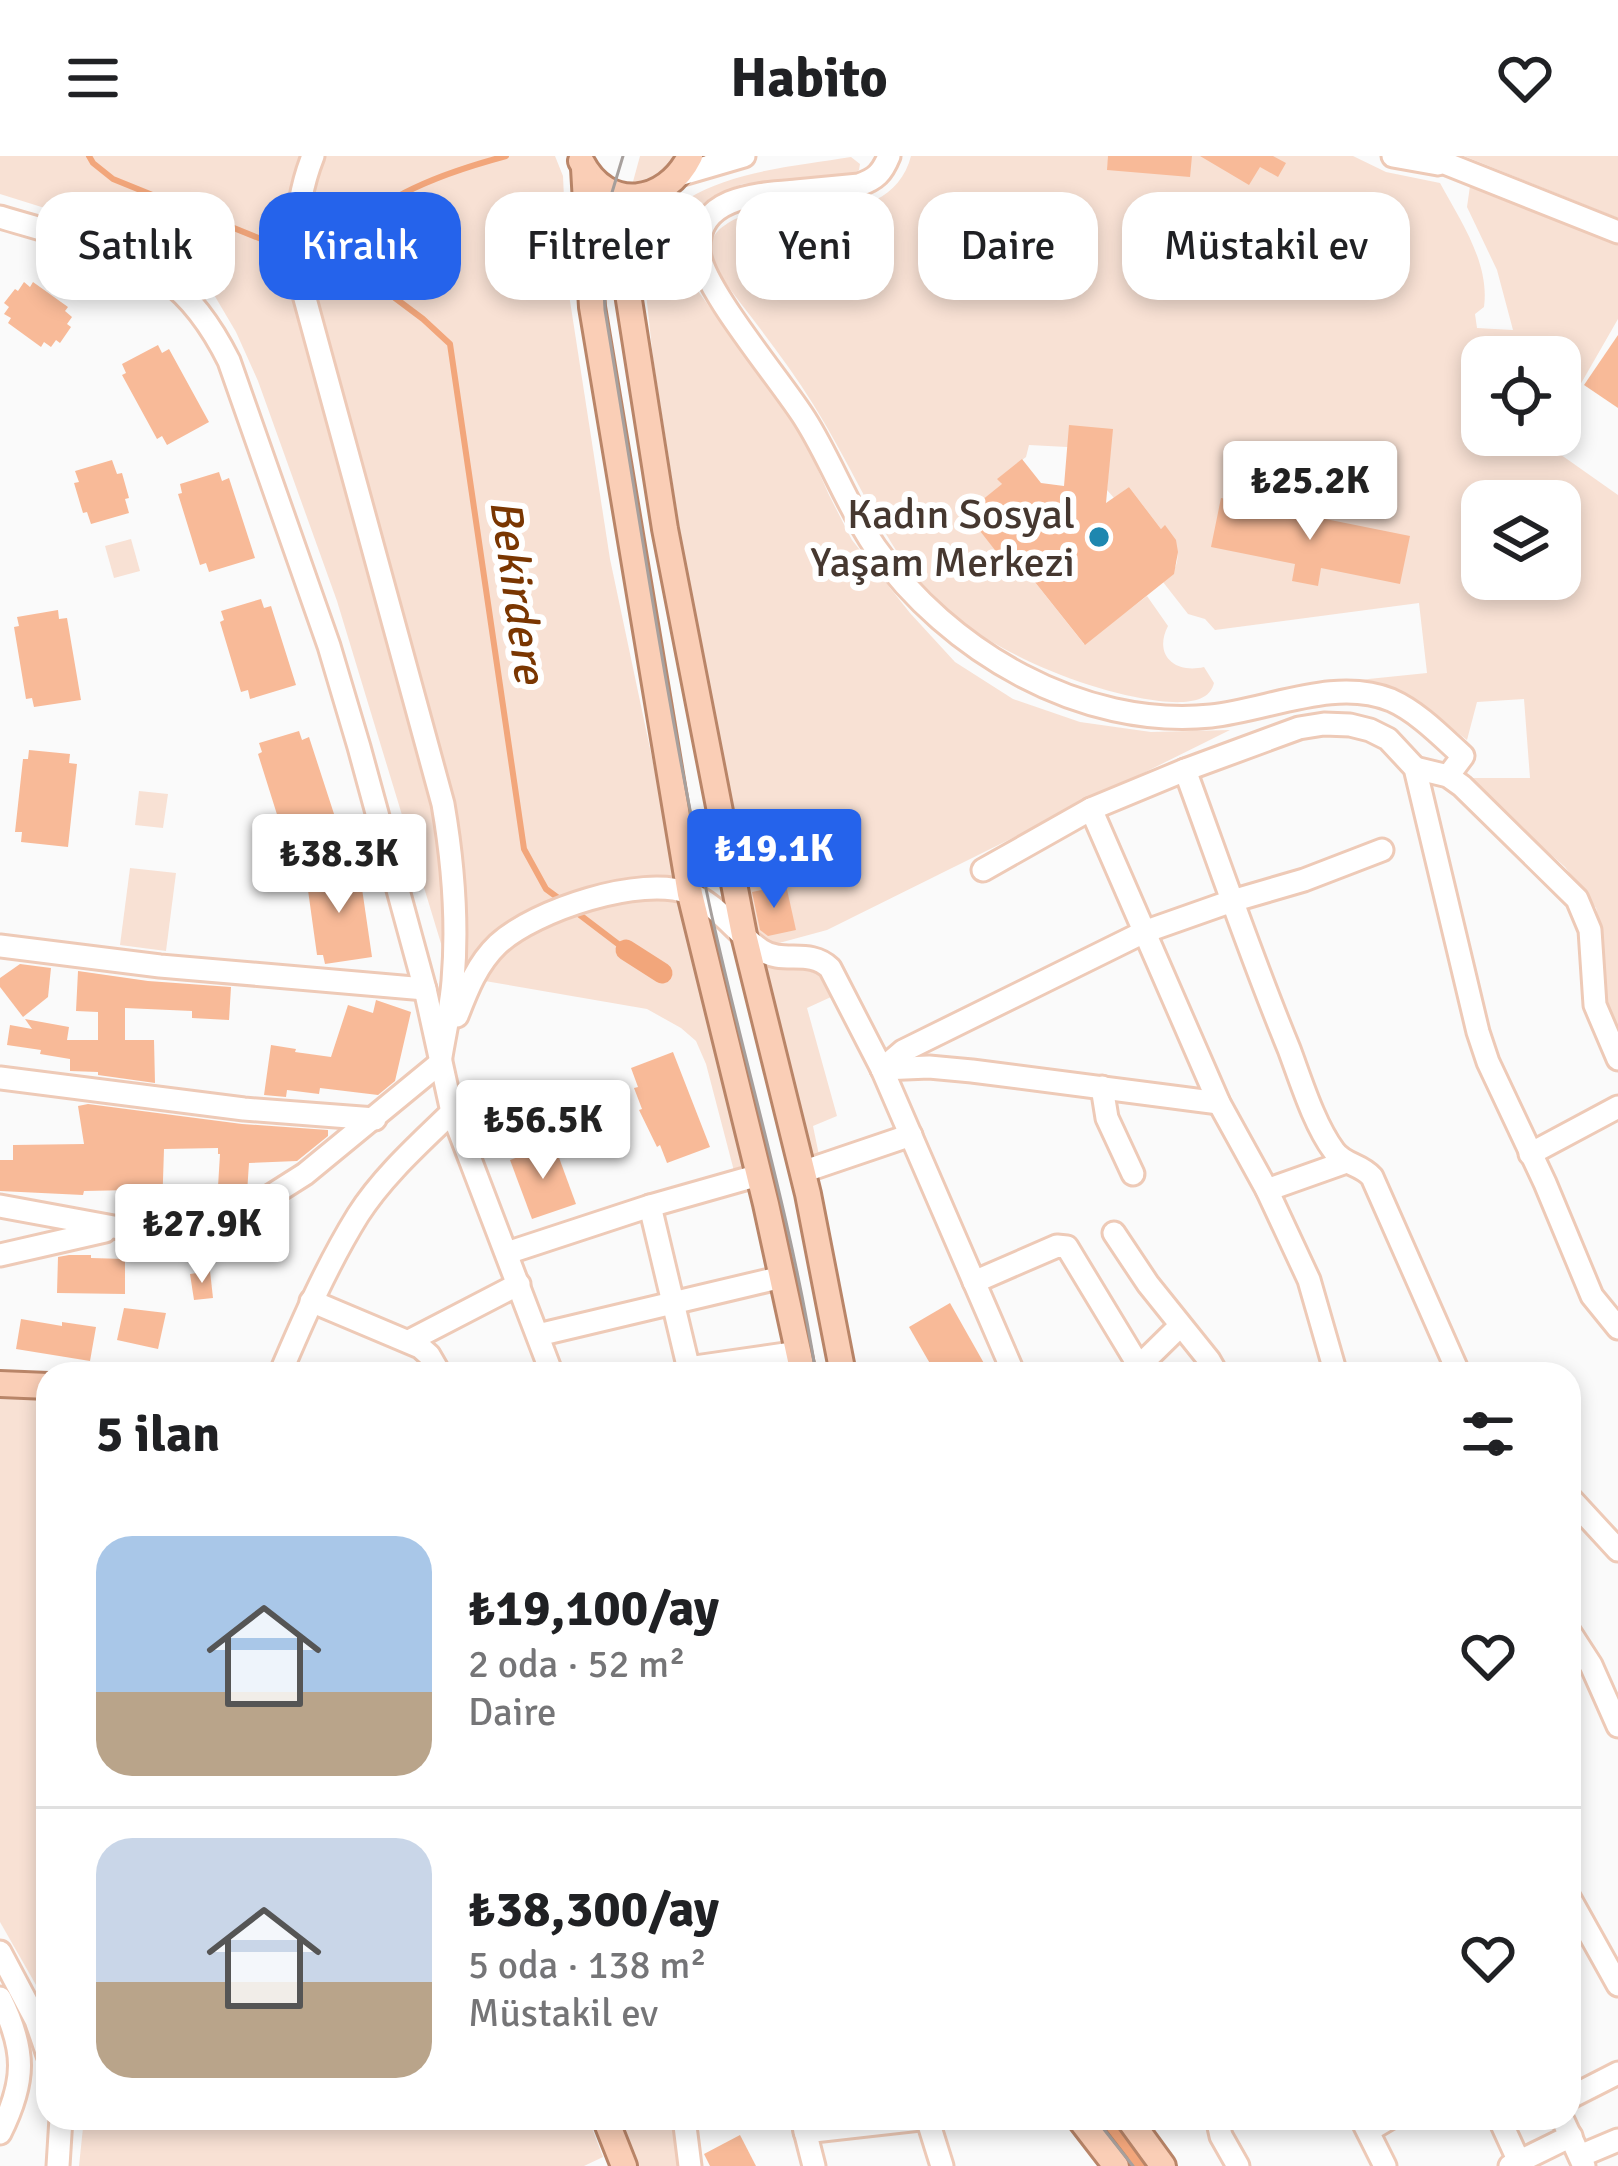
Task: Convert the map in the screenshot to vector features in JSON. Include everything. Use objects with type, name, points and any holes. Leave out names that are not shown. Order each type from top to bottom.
[{"type":"main road","points":[[581,162],[596,183],[612,192]]},
{"type":"main road","points":[[581,162],[592,307],[690,894],[801,1362]]},
{"type":"main road","points":[[655,192],[667,187],[684,166]]},
{"type":"main road","points":[[629,300],[665,529],[744,935],[802,1172],[841,1362]]},
{"type":"main road","points":[[0,1375],[36,1376]]},
{"type":"main road","points":[[0,1384],[36,1386]]},
{"type":"main road","points":[[606,2130],[620,2166]]},
{"type":"main road","points":[[1088,2130],[1116,2166]]},
{"type":"main road","points":[[1136,2130],[1163,2166]]},
{"type":"street","points":[[313,156],[298,209],[298,273],[443,804],[451,850],[453,983],[440,1061]]},
{"type":"street","points":[[684,166],[744,156]]},
{"type":"street","points":[[889,156],[884,170],[860,185],[747,195],[728,202],[712,214],[699,250],[704,271],[728,311],[792,398],[850,507],[901,580],[960,637],[1002,665],[1106,707],[1192,717],[1338,693],[1390,700],[1421,719],[1463,756],[1448,776]]},
{"type":"street","points":[[1393,156],[1424,163],[1436,160],[1618,232]]},
{"type":"street","points":[[0,217],[154,272],[182,293],[229,361],[329,646],[425,989],[452,1112],[548,1362]]},
{"type":"street","points":[[983,870],[1091,809],[1300,728],[1350,725],[1388,739],[1415,768],[1488,1062],[1592,1296],[1618,1328]]},
{"type":"street","points":[[1415,768],[1448,776],[1462,786],[1577,899],[1590,930],[1595,1005],[1618,1059]]},
{"type":"street","points":[[1185,770],[1310,1102],[1334,1151],[1372,1177],[1455,1362]]},
{"type":"street","points":[[1091,809],[1219,1103],[1310,1280],[1333,1362]]},
{"type":"street","points":[[882,1069],[903,1051],[1144,932],[1382,850]]},
{"type":"street","points":[[0,1255],[119,1228],[197,1226],[234,1219],[305,1174],[440,1061],[471,979],[498,944],[545,916],[590,900],[668,888],[710,905],[763,952],[777,958],[811,957],[830,968],[882,1069],[1009,1362]]},
{"type":"street","points":[[0,946],[160,966],[425,989]]},
{"type":"street","points":[[882,1069],[929,1067],[1219,1103]]},
{"type":"street","points":[[0,1078],[225,1107],[376,1119]]},
{"type":"street","points":[[1102,1087],[1107,1118],[1133,1174]]},
{"type":"street","points":[[1530,1154],[1618,1107]]},
{"type":"street","points":[[285,1362],[311,1301],[359,1214],[410,1152],[452,1112]]},
{"type":"street","points":[[802,1172],[911,1135]]},
{"type":"street","points":[[1267,1190],[1346,1162]]},
{"type":"street","points":[[507,1253],[759,1175]]},
{"type":"street","points":[[0,1206],[119,1228]]},
{"type":"street","points":[[650,1206],[687,1362]]},
{"type":"street","points":[[1114,1233],[1210,1362]]},
{"type":"street","points":[[974,1282],[1057,1246],[1067,1246],[1131,1362]]},
{"type":"street","points":[[538,1335],[782,1277]]},
{"type":"street","points":[[409,1341],[519,1284]]},
{"type":"street","points":[[311,1301],[409,1341],[433,1362]]},
{"type":"street","points":[[1143,1362],[1180,1326]]},
{"type":"street","points":[[1581,1510],[1618,1550]]},
{"type":"street","points":[[1581,1650],[1618,1726]]},
{"type":"street","points":[[1581,1919],[1618,1985]]},
{"type":"street","points":[[0,1952],[36,2020]]},
{"type":"street","points":[[0,1998],[18,2045],[20,2070],[16,2100],[0,2133]]},
{"type":"street","points":[[1581,2092],[1618,2073]]},
{"type":"street","points":[[58,2166],[60,2130]]},
{"type":"street","points":[[686,2130],[690,2166]]},
{"type":"street","points":[[804,2130],[814,2166]]},
{"type":"street","points":[[932,2130],[942,2166]]},
{"type":"street","points":[[1220,2130],[1238,2166]]},
{"type":"street","points":[[1365,2130],[1375,2162]]},
{"type":"street","points":[[1503,2130],[1517,2164],[1574,2144],[1618,2140]]},
{"type":"shaded area","points":[[0,156],[555,156],[564,192],[485,192],[485,300],[570,300],[610,559],[678,881],[625,880],[541,908],[471,978],[453,983],[337,601],[258,381],[217,300],[235,300],[235,192],[36,192],[36,205],[0,194]]},
{"type":"shaded area","points":[[640,156],[673,156],[665,175],[631,189]]},
{"type":"shaded area","points":[[911,156],[1353,156],[1386,172],[1440,183],[1472,242],[1482,274],[1484,307],[1475,314],[1477,328],[1513,330],[1497,270],[1467,207],[1470,186],[1618,241],[1618,319],[1581,383],[1581,336],[1461,336],[1461,456],[1563,456],[1618,495],[1618,1031],[1604,999],[1596,908],[1565,867],[1464,778],[1530,778],[1524,699],[1477,702],[1467,740],[1401,693],[1349,681],[1427,673],[1419,603],[1215,630],[1205,619],[1188,614],[1163,582],[1178,555],[1165,526],[1161,529],[1129,487],[1114,498],[1107,490],[1112,429],[1067,447],[1029,445],[1026,457],[998,479],[1009,493],[994,491],[966,513],[1022,535],[1015,557],[1084,644],[1147,596],[1168,626],[1165,654],[1184,668],[1204,667],[1214,683],[1206,695],[1192,701],[1159,701],[1061,675],[964,624],[916,579],[803,388],[738,300],[894,300],[894,192],[887,192],[902,177]]},
{"type":"shaded area","points":[[1464,156],[1618,156],[1618,218]]},
{"type":"shaded area","points":[[851,157],[860,164],[852,175],[742,184],[712,197],[712,192],[700,192],[760,172]]},
{"type":"shaded area","points":[[736,219],[736,297],[712,256],[712,240]]},
{"type":"shaded area","points":[[647,300],[704,300],[799,427],[852,540],[955,662],[1013,699],[1080,722],[1151,732],[1230,730],[827,930],[768,946],[748,933]]},
{"type":"shaded area","points":[[131,539],[140,571],[114,578],[105,546]]},
{"type":"shaded area","points":[[139,791],[168,794],[163,828],[135,825]]},
{"type":"shaded area","points":[[130,868],[176,873],[166,951],[120,945]]},
{"type":"shaded area","points":[[620,896],[684,897],[752,1165],[734,1171],[706,1064],[696,1041],[681,1028],[647,1009],[485,981],[508,947],[545,922]]},
{"type":"shaded area","points":[[760,960],[817,964],[831,997],[807,1008],[837,1116],[813,1126],[820,1160],[805,1164]]},
{"type":"shaded area","points":[[0,1394],[36,1395],[36,1985],[0,1922]]},
{"type":"shaded area","points":[[83,2130],[593,2130],[603,2157],[584,2166],[79,2166]]},
{"type":"shaded area","points":[[623,2130],[674,2130],[679,2166],[636,2166]]},
{"type":"building","points":[[1108,156],[1192,156],[1190,177],[1107,170]]},
{"type":"building","points":[[1200,156],[1273,156],[1286,163],[1278,177],[1260,167],[1249,185]]},
{"type":"building","points":[[24,282],[30,287],[33,282],[36,300],[58,300],[68,307],[71,327],[60,343],[56,340],[51,347],[44,342],[41,347],[8,323],[11,318],[4,314],[9,307],[4,303]]},
{"type":"building","points":[[1618,335],[1618,408],[1584,385]]},
{"type":"building","points":[[158,345],[162,353],[169,349],[209,422],[167,445],[162,436],[157,439],[122,375],[126,373],[122,364]]},
{"type":"building","name":"Kadın Sosyal Yaşam Merkezi","points":[[1069,425],[1113,429],[1106,503],[1129,487],[1161,529],[1165,525],[1178,552],[1174,574],[1085,645],[1007,547],[998,554],[966,513],[1002,484],[997,479],[1022,459],[1041,483],[1064,486]]},
{"type":"building","points":[[112,460],[117,474],[122,473],[129,513],[91,524],[87,512],[83,513],[75,471]]},
{"type":"building","points":[[219,472],[222,481],[229,478],[255,558],[209,572],[206,563],[200,565],[178,494],[182,493],[180,484]]},
{"type":"building","points":[[1221,498],[1410,536],[1400,584],[1321,568],[1318,586],[1292,581],[1295,564],[1211,547]]},
{"type":"building","points":[[261,599],[264,608],[271,606],[296,685],[250,699],[248,690],[241,692],[220,622],[224,620],[221,611]]},
{"type":"building","points":[[58,610],[59,619],[67,618],[81,700],[34,707],[32,698],[26,699],[14,627],[19,626],[17,617]]},
{"type":"building","points":[[299,731],[302,740],[309,737],[335,817],[288,831],[286,822],[280,824],[258,754],[262,752],[259,743]]},
{"type":"building","points":[[29,750],[70,754],[69,763],[77,764],[68,847],[21,842],[22,832],[15,832],[23,759],[28,759]]},
{"type":"building","points":[[351,867],[352,876],[360,875],[372,957],[325,964],[323,955],[317,955],[307,883],[310,873]]},
{"type":"building","points":[[786,885],[796,930],[768,936],[760,930],[752,892]]},
{"type":"building","points":[[20,964],[51,968],[48,997],[23,1017],[0,987],[0,978]]},
{"type":"building","points":[[78,971],[231,987],[229,1020],[192,1018],[192,1011],[125,1008],[125,1040],[154,1040],[155,1083],[70,1071],[70,1059],[7,1045],[10,1025],[32,1029],[25,1019],[69,1027],[67,1040],[98,1040],[98,1012],[76,1011]]},
{"type":"building","points":[[376,1000],[411,1012],[395,1081],[378,1095],[320,1088],[319,1094],[287,1090],[286,1097],[264,1095],[271,1045],[331,1057],[348,1005],[373,1013]]},
{"type":"building","points":[[673,1052],[710,1147],[667,1163],[639,1110],[631,1068]]},
{"type":"building","points":[[78,1106],[328,1130],[328,1136],[297,1161],[249,1163],[247,1193],[231,1203],[217,1203],[218,1148],[164,1149],[162,1211],[131,1211],[132,1190],[84,1191],[83,1195],[0,1191],[0,1160],[13,1160],[13,1145],[84,1144]]},
{"type":"building","points":[[554,1144],[576,1204],[532,1219],[510,1160]]},
{"type":"building","points":[[58,1257],[125,1259],[125,1294],[57,1293]]},
{"type":"building","points":[[210,1271],[213,1298],[194,1300],[190,1274]]},
{"type":"building","points":[[950,1303],[983,1362],[929,1362],[909,1327]]},
{"type":"building","points":[[124,1308],[166,1313],[158,1349],[117,1340]]},
{"type":"building","points":[[21,1319],[96,1327],[90,1361],[16,1349]]},
{"type":"building","points":[[740,2135],[756,2166],[710,2166],[704,2154]]},
{"type":"waterway","name":"Bekirdere","points":[[89,156],[113,179],[259,238]]},
{"type":"waterway","name":"Bekirdere","points":[[506,156],[429,181],[382,206],[360,223],[326,264],[387,292],[450,344],[524,849],[546,889],[561,900]]},
{"type":"waterway","name":"Bekirdere","points":[[576,912],[626,950]]},
{"type":"waterway","points":[[626,950],[662,973]]},
{"type":"waterway","points":[[1116,2130],[1142,2166]]},
{"type":"tram line","points":[[623,156],[607,209],[605,310],[694,829],[794,1255],[814,1362]]},
{"type":"tram line","points":[[1104,2130],[1133,2166]]},
{"type":"place","name":"Kadın Sosyal Yaşam Merkezi","points":[[1099,537]]}]
